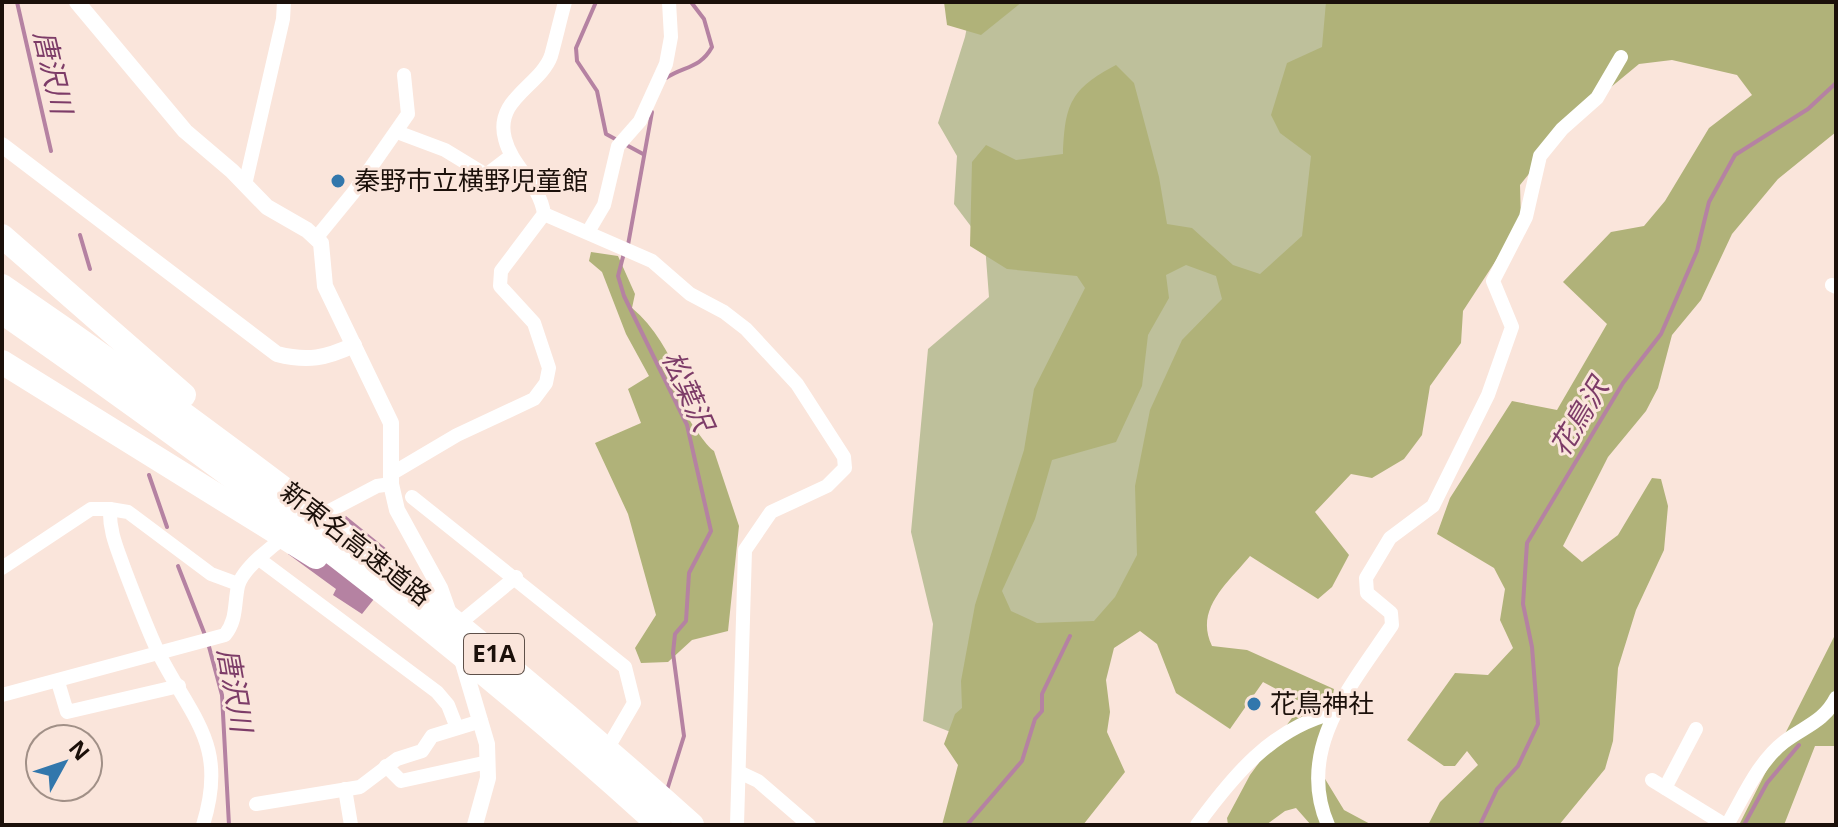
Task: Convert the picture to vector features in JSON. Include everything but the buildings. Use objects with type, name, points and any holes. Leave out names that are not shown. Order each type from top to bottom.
[{"type":"highway","points":[[2,236],[276,508]]},
{"type":"highway","name":"新東名高速道路","points":[[2,286],[157,392],[276,508],[416,620],[659,825]]},
{"type":"highway","name":"新東名高速道路","points":[[2,312],[557,706],[692,825]]},
{"type":"highway","points":[[2,362],[276,508]]},
{"type":"street","points":[[77,2],[185,131],[267,207],[317,237],[321,243],[325,286],[391,423],[391,479],[397,510],[440,588],[455,627],[466,678],[481,721],[488,778],[475,825]]},
{"type":"street","points":[[245,185],[280,34],[284,2]]},
{"type":"street","points":[[565,2],[551,56],[544,68],[518,93],[508,111],[504,137],[511,156],[529,177],[544,214],[652,261],[690,294],[724,312],[746,329],[797,384],[844,457],[845,468],[838,479],[778,507],[745,550],[738,739],[741,773],[737,825]]},
{"type":"street","points":[[588,232],[604,205],[620,143],[640,121],[666,64],[671,37],[669,2]]},
{"type":"street","points":[[1328,825],[1316,788],[1333,713],[1392,625],[1391,613],[1367,593],[1366,578],[1390,538],[1433,506],[1488,395],[1512,327],[1493,281],[1526,217],[1536,163],[1562,129],[1597,98],[1621,57]]},
{"type":"street","points":[[317,237],[408,114],[404,75]]},
{"type":"street","points":[[397,132],[445,150],[486,175],[511,156]]},
{"type":"street","points":[[2,145],[277,354],[298,360],[324,359],[354,345]]},
{"type":"street","points":[[2,695],[225,635],[233,625],[238,584],[280,540],[335,505],[391,479],[457,435],[534,399],[546,383],[549,368],[534,323],[500,286],[501,271],[544,214]]},
{"type":"street","points":[[412,497],[625,667],[634,691],[634,703],[592,775]]},
{"type":"street","points":[[2,568],[91,509],[110,509],[128,512],[211,574],[238,584]]},
{"type":"street","points":[[110,509],[109,527],[159,654],[205,732],[212,759],[209,805],[203,825]]},
{"type":"street","points":[[259,559],[437,692],[448,705],[457,728]]},
{"type":"street","points":[[455,627],[516,577]]},
{"type":"street","points":[[58,682],[67,712],[179,686]]},
{"type":"street","points":[[1696,729],[1658,784],[1726,825],[1767,759],[1785,741],[1823,718],[1836,698]]},
{"type":"street","points":[[1197,825],[1254,755],[1274,740],[1317,717],[1333,713]]},
{"type":"street","points":[[256,804],[360,787],[397,759],[422,751],[432,736],[481,721]]},
{"type":"street","points":[[386,766],[401,781],[488,762]]},
{"type":"street","points":[[741,773],[758,781],[809,825]]},
{"type":"street","points":[[345,789],[351,825]]},
{"type":"green space","points":[[944,2],[1022,2],[981,35],[947,25]]},
{"type":"green space","points":[[972,2],[1351,2],[1307,262],[1163,572],[968,739],[923,721],[933,624],[911,532],[928,349],[989,297],[985,245],[954,204],[957,156],[938,123],[965,37]]},
{"type":"green space","points":[[1326,2],[1836,2],[1836,132],[1778,179],[1732,234],[1701,300],[1672,335],[1658,388],[1646,411],[1608,457],[1563,546],[1582,562],[1618,535],[1652,478],[1661,479],[1668,506],[1664,550],[1636,610],[1618,668],[1613,741],[1605,769],[1559,825],[1428,825],[1440,802],[1478,765],[1467,751],[1455,766],[1444,766],[1407,740],[1455,673],[1488,675],[1513,648],[1500,620],[1505,589],[1494,568],[1437,534],[1450,498],[1512,401],[1557,410],[1607,324],[1563,282],[1611,232],[1644,226],[1665,201],[1709,128],[1752,95],[1737,75],[1672,60],[1639,64],[1576,116],[1520,185],[1521,222],[1463,311],[1461,343],[1430,386],[1422,435],[1404,459],[1372,478],[1351,474],[1315,512],[1349,555],[1332,587],[1318,599],[1250,556],[1210,608],[1207,620],[1212,646],[1247,650],[1334,689],[1319,769],[1344,810],[1372,825],[1311,825],[1296,808],[1285,811],[1266,825],[1228,825],[1227,818],[1250,775],[1303,703],[1263,682],[1230,729],[1176,693],[1157,644],[1140,631],[1114,648],[1106,680],[1110,712],[1107,732],[1125,772],[1083,825],[942,825],[958,765],[944,744],[955,714],[962,708],[961,681],[975,605],[1024,450],[1034,389],[1085,288],[1077,276],[1007,269],[970,246],[972,162],[986,145],[1016,160],[1063,154],[1066,123],[1073,100],[1089,82],[1116,65],[1134,83],[1159,177],[1167,224],[1192,228],[1233,265],[1260,274],[1302,236],[1311,156],[1280,133],[1271,115],[1287,63],[1322,47]],"holes":[[[1186,265],[1216,276],[1222,299],[1182,340],[1150,410],[1135,486],[1137,555],[1115,597],[1094,621],[1037,623],[1011,611],[1002,591],[1035,519],[1052,460],[1116,442],[1142,386],[1148,335],[1169,298],[1166,275]]]},
{"type":"green space","points":[[591,252],[618,256],[635,294],[632,308],[654,332],[671,361],[680,381],[683,408],[714,451],[739,526],[728,631],[692,640],[668,662],[641,663],[635,648],[656,615],[628,514],[595,443],[641,423],[628,389],[649,376],[626,334],[602,272],[589,261]]},
{"type":"green space","points":[[1836,633],[1836,746],[1815,746],[1784,825],[1739,825]]},
{"type":"shaded area","points":[[346,516],[388,550],[398,569],[362,614],[333,595],[336,589],[288,554],[301,540]]},
{"type":"waterway","name":"唐沢川","points":[[17,2],[51,151]]},
{"type":"waterway","points":[[596,2],[576,48],[577,61],[597,91],[606,134],[643,154]]},
{"type":"waterway","name":"松葉沢","points":[[666,78],[697,63],[712,47],[704,19],[691,2]]},
{"type":"waterway","name":"花鳥沢","points":[[1480,825],[1497,789],[1518,766],[1538,724],[1532,647],[1523,604],[1527,543],[1623,383],[1661,334],[1697,251],[1709,202],[1735,155],[1808,109],[1836,83]]},
{"type":"waterway","name":"松葉沢","points":[[628,245],[652,112]]},
{"type":"waterway","name":"唐沢川","points":[[80,235],[90,269]]},
{"type":"waterway","name":"松葉沢","points":[[624,253],[618,276],[624,296],[687,425],[711,531],[689,573],[686,621],[675,634],[673,653],[684,736],[667,790]]},
{"type":"waterway","name":"唐沢川","points":[[149,475],[167,527]]},
{"type":"waterway","name":"唐沢川","points":[[178,566],[205,635]]},
{"type":"waterway","points":[[967,825],[1022,761],[1035,719],[1042,711],[1042,694],[1070,636]]},
{"type":"waterway","name":"唐沢川","points":[[208,643],[222,695],[229,825]]},
{"type":"waterway","points":[[1744,825],[1767,783],[1799,745]]},
{"type":"place","name":"秦野市立横野児童館","points":[[338,181]]},
{"type":"place","name":"花鳥神社","points":[[1254,704]]}]
